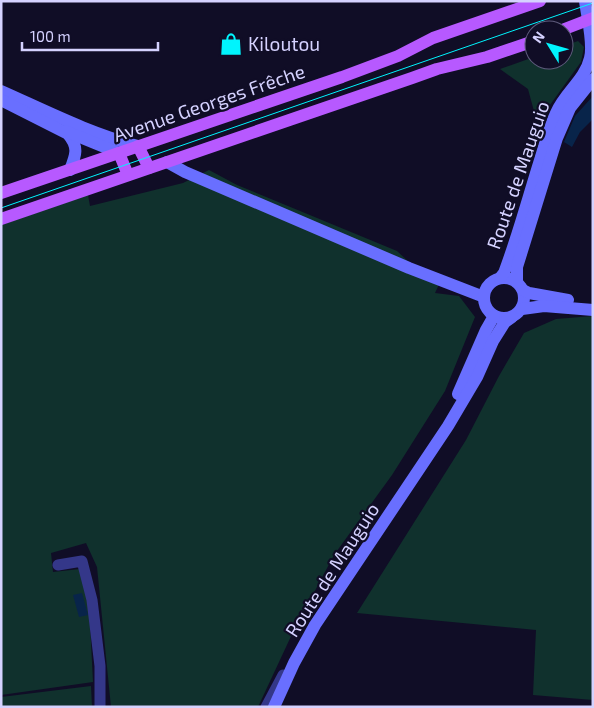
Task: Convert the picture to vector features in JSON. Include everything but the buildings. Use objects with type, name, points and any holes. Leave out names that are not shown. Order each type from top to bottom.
[{"type":"main road","name":"Avenue Georges Frêche","points":[[1,193],[342,77],[398,56],[432,38],[540,1]]},
{"type":"main road","name":"Route de Mauguio","points":[[500,278],[504,273],[518,236],[556,111],[586,71],[591,56],[590,19],[585,1]]},
{"type":"main road","points":[[574,25],[590,19]]},
{"type":"main road","points":[[1,219],[436,70],[487,57],[524,44]]},
{"type":"main road","name":"Route de Mauguio","points":[[520,286],[517,268],[561,128],[576,99],[593,79]]},
{"type":"main road","points":[[1,90],[89,130],[138,146],[149,168]]},
{"type":"main road","points":[[1,100],[61,129],[119,153],[128,175]]},
{"type":"main road","points":[[61,129],[72,139],[77,154],[70,170]]},
{"type":"main road","points":[[167,162],[185,172],[400,264],[484,297]]},
{"type":"main road","points":[[593,302],[529,293],[512,279],[500,278],[489,285],[484,297],[486,308],[494,316],[506,318],[530,307],[551,306],[593,310]]},
{"type":"main road","points":[[517,313],[524,303],[520,286]]},
{"type":"main road","name":"Route de Mauguio","points":[[274,707],[294,663],[315,625],[448,426],[477,377],[493,340],[506,322],[517,313]]},
{"type":"main road","name":"Route de Mauguio","points":[[427,457],[494,316]]},
{"type":"street","points":[[58,566],[82,561],[92,600],[100,666],[100,707]]},
{"type":"street","points":[[266,707],[283,674],[315,625]]},
{"type":"green space","points":[[578,41],[584,47],[581,62],[550,105],[543,126],[538,126],[528,89],[500,69],[524,61],[524,70],[574,70],[574,42]]},
{"type":"green space","points":[[209,170],[237,185],[397,251],[411,264],[442,278],[435,293],[459,296],[475,317],[445,391],[392,475],[334,555],[293,632],[258,707],[111,707],[97,567],[86,543],[51,553],[53,572],[80,569],[89,603],[93,682],[1,695],[1,225],[88,195],[90,206],[183,183]]},
{"type":"green space","points":[[593,316],[593,700],[533,695],[536,630],[357,613],[466,440],[524,333],[556,319]]},
{"type":"green space","points":[[91,686],[92,707],[1,707],[1,697]]},
{"type":"water","points":[[593,96],[593,119],[580,132],[572,147],[564,142],[575,116]]},
{"type":"water","points":[[82,593],[88,615],[79,617],[73,595]]},
{"type":"tram line","points":[[1,208],[593,3]]},
{"type":"place","name":"Kiloutou","points":[[231,44]]}]
